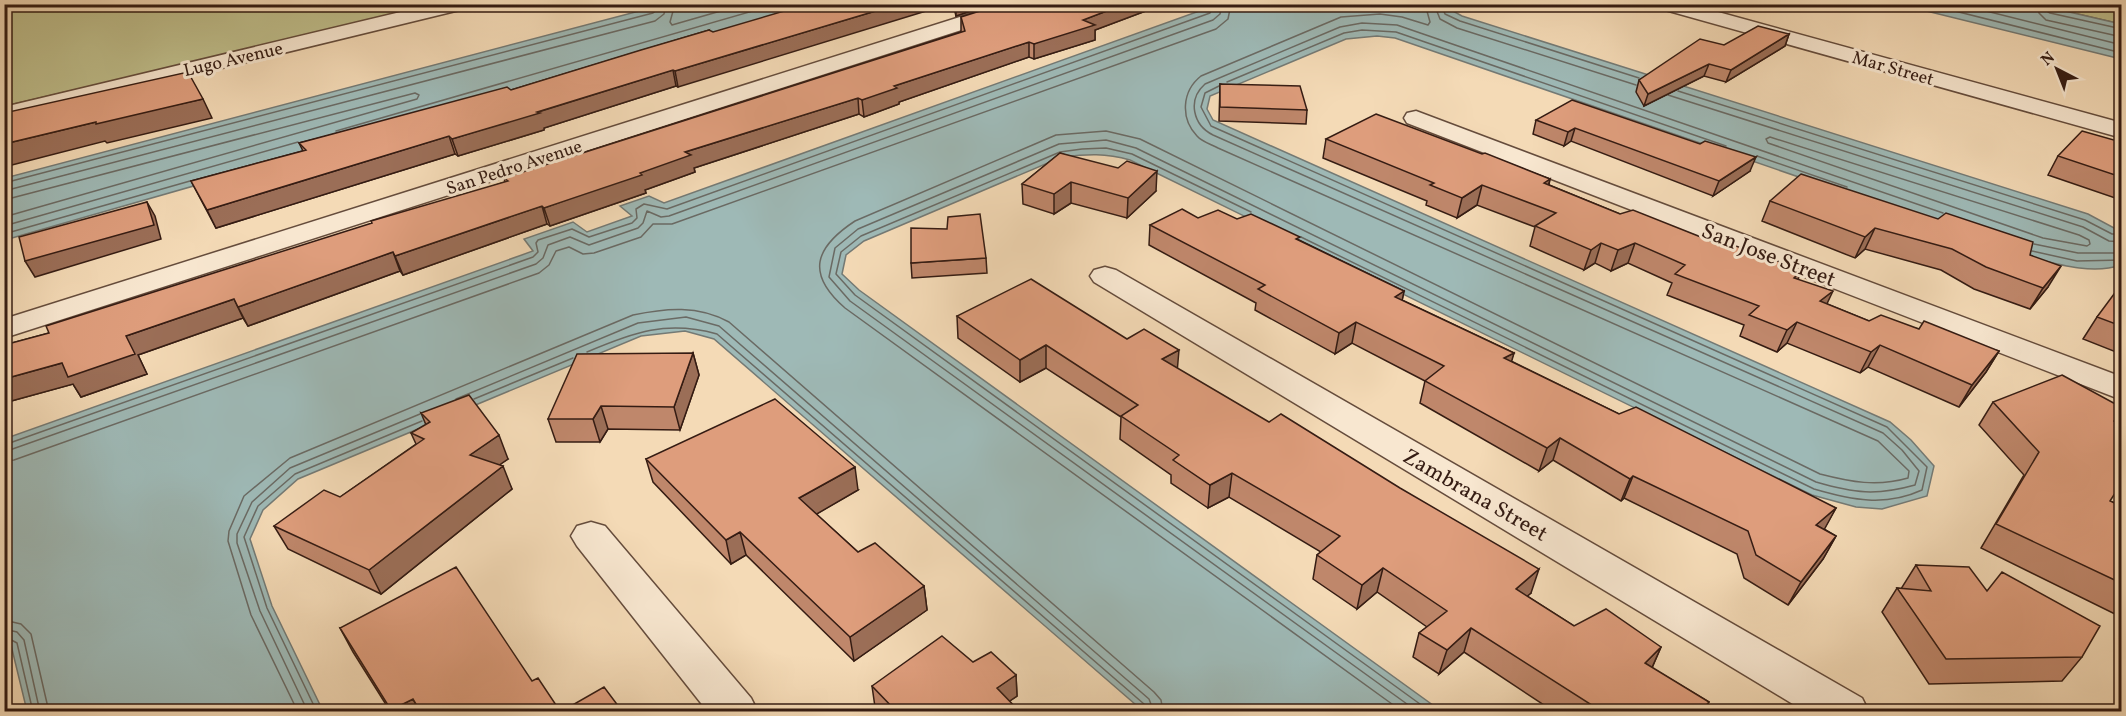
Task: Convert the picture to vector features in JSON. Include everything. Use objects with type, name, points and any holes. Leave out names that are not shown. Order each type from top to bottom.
[{"type":"street","name":"Lugo Avenue","points":[[4,114],[461,4]]},
{"type":"street","name":"San Pedro Avenue","points":[[4,329],[1023,4]]},
{"type":"street","name":"Mar Street","points":[[1665,4],[2121,131]]},
{"type":"street","name":"San Jose Street","points":[[1416,118],[2121,390]]},
{"type":"street","name":"Zambrana Street","points":[[1106,276],[1846,711]]},
{"type":"street","points":[[591,536],[735,711]]},
{"type":"shaded area","points":[[5,4],[440,5],[5,106]]},
{"type":"shaded area","points":[[2039,5],[2092,5],[2121,11],[2121,24]]},
{"type":"water","points":[[662,5],[826,5],[5,240],[5,178]]},
{"type":"water","points":[[1216,5],[1446,5],[1462,16],[2088,214],[2114,228],[2121,228],[2121,265],[2090,269],[2037,259],[1395,38],[1377,36],[1346,39],[1210,96],[1207,109],[1213,120],[1890,422],[1911,440],[1934,466],[1927,496],[1882,509],[1856,507],[1812,495],[1130,160],[1096,155],[1062,157],[864,241],[846,255],[842,274],[859,290],[1441,711],[1143,711],[714,339],[685,331],[641,336],[298,479],[263,510],[250,539],[272,606],[323,711],[27,711],[11,645],[5,641],[4,439],[533,251],[524,239],[573,222],[587,232],[632,216],[620,206],[649,196],[664,203]]},
{"type":"water","points":[[1902,5],[2039,5],[2121,24],[2121,59]]},
{"type":"building","points":[[808,4],[899,4],[537,112],[540,113],[452,139],[449,136],[207,210],[191,181],[306,150],[299,143],[507,87],[511,90],[709,30],[713,32]]},
{"type":"building","points":[[1002,4],[1125,4],[1083,20],[1095,25],[1034,44],[1029,42],[894,86],[897,88],[862,100],[858,98],[685,152],[691,155],[640,173],[642,175],[395,256],[393,252],[238,307],[234,299],[126,336],[135,354],[68,377],[62,363],[4,379],[4,345],[49,333],[46,326],[372,223],[371,221],[508,181],[504,178],[965,31],[961,17]]},
{"type":"building","points":[[1758,26],[1789,34],[1731,70],[1709,64],[1648,94],[1639,80],[1700,39],[1724,45]]},
{"type":"building","points":[[188,72],[203,99],[4,144],[4,113]]},
{"type":"building","points":[[1220,84],[1300,86],[1307,110],[1220,107]]},
{"type":"building","points":[[1572,100],[1700,144],[1705,141],[1756,157],[1719,181],[1575,128],[1568,132],[1536,120]]},
{"type":"building","points":[[1376,114],[1550,179],[1544,183],[1620,214],[1633,210],[1711,241],[1714,238],[1802,270],[1794,278],[1833,291],[1820,301],[1869,321],[1881,315],[1919,329],[1924,321],[1999,351],[1972,385],[1880,345],[1871,352],[1797,322],[1787,330],[1749,315],[1759,306],[1675,274],[1685,265],[1635,243],[1618,250],[1601,243],[1591,250],[1535,226],[1556,213],[1482,185],[1462,198],[1430,185],[1434,183],[1326,139]]},
{"type":"building","points":[[2082,131],[2121,142],[2121,177],[2058,156]]},
{"type":"building","points":[[1060,153],[1118,168],[1127,161],[1157,171],[1128,198],[1071,182],[1054,194],[1022,184]]},
{"type":"building","points":[[1801,174],[1938,219],[1946,213],[2033,242],[2030,255],[2061,266],[2043,288],[1986,267],[1952,249],[1875,228],[1865,237],[1770,201]]},
{"type":"building","points":[[147,202],[154,225],[25,261],[19,237]]},
{"type":"building","points":[[1182,209],[1198,218],[1218,210],[1237,219],[1251,214],[1300,237],[1296,239],[1404,291],[1395,297],[1514,353],[1504,358],[1619,414],[1636,407],[1836,508],[1816,525],[1836,536],[1801,582],[1756,555],[1748,531],[1633,476],[1630,479],[1560,438],[1547,448],[1425,381],[1444,366],[1356,322],[1339,333],[1258,289],[1265,285],[1150,225]]},
{"type":"building","points":[[980,214],[986,258],[911,263],[911,228],[947,229],[948,217]]},
{"type":"building","points":[[1031,279],[1127,339],[1144,329],[1179,350],[1162,359],[1269,422],[1281,414],[1400,488],[1539,569],[1516,589],[1574,626],[1606,609],[1661,647],[1645,663],[1709,702],[1701,711],[1601,711],[1471,628],[1447,650],[1419,633],[1447,611],[1383,568],[1362,585],[1317,555],[1340,536],[1232,473],[1210,485],[1173,460],[1179,455],[1121,416],[1138,405],[1046,345],[1020,360],[957,316]]},
{"type":"building","points":[[2117,290],[2121,292],[2121,326],[2097,317]]},
{"type":"building","points":[[693,353],[674,407],[601,406],[593,419],[548,419],[577,354]]},
{"type":"building","points":[[2062,375],[2121,407],[2121,415],[2114,421],[2121,428],[2121,484],[2110,501],[2121,506],[2121,583],[1996,524],[2039,452],[1993,402]]},
{"type":"building","points":[[469,395],[499,435],[470,455],[503,466],[369,570],[274,526],[324,490],[340,497],[424,439],[411,433],[430,422],[421,413]]},
{"type":"building","points":[[775,399],[855,467],[799,498],[858,552],[875,543],[924,586],[850,637],[740,532],[726,540],[646,459]]},
{"type":"building","points":[[1916,565],[1969,567],[1987,591],[2002,572],[2100,626],[2082,657],[1946,659],[1897,588],[1931,591]]},
{"type":"building","points":[[456,567],[532,681],[538,678],[560,711],[420,711],[413,699],[391,710],[340,628]]},
{"type":"building","points":[[942,636],[973,662],[991,652],[1016,675],[997,688],[1019,711],[896,711],[872,686]]},
{"type":"building","points":[[604,687],[622,711],[562,711]]}]
